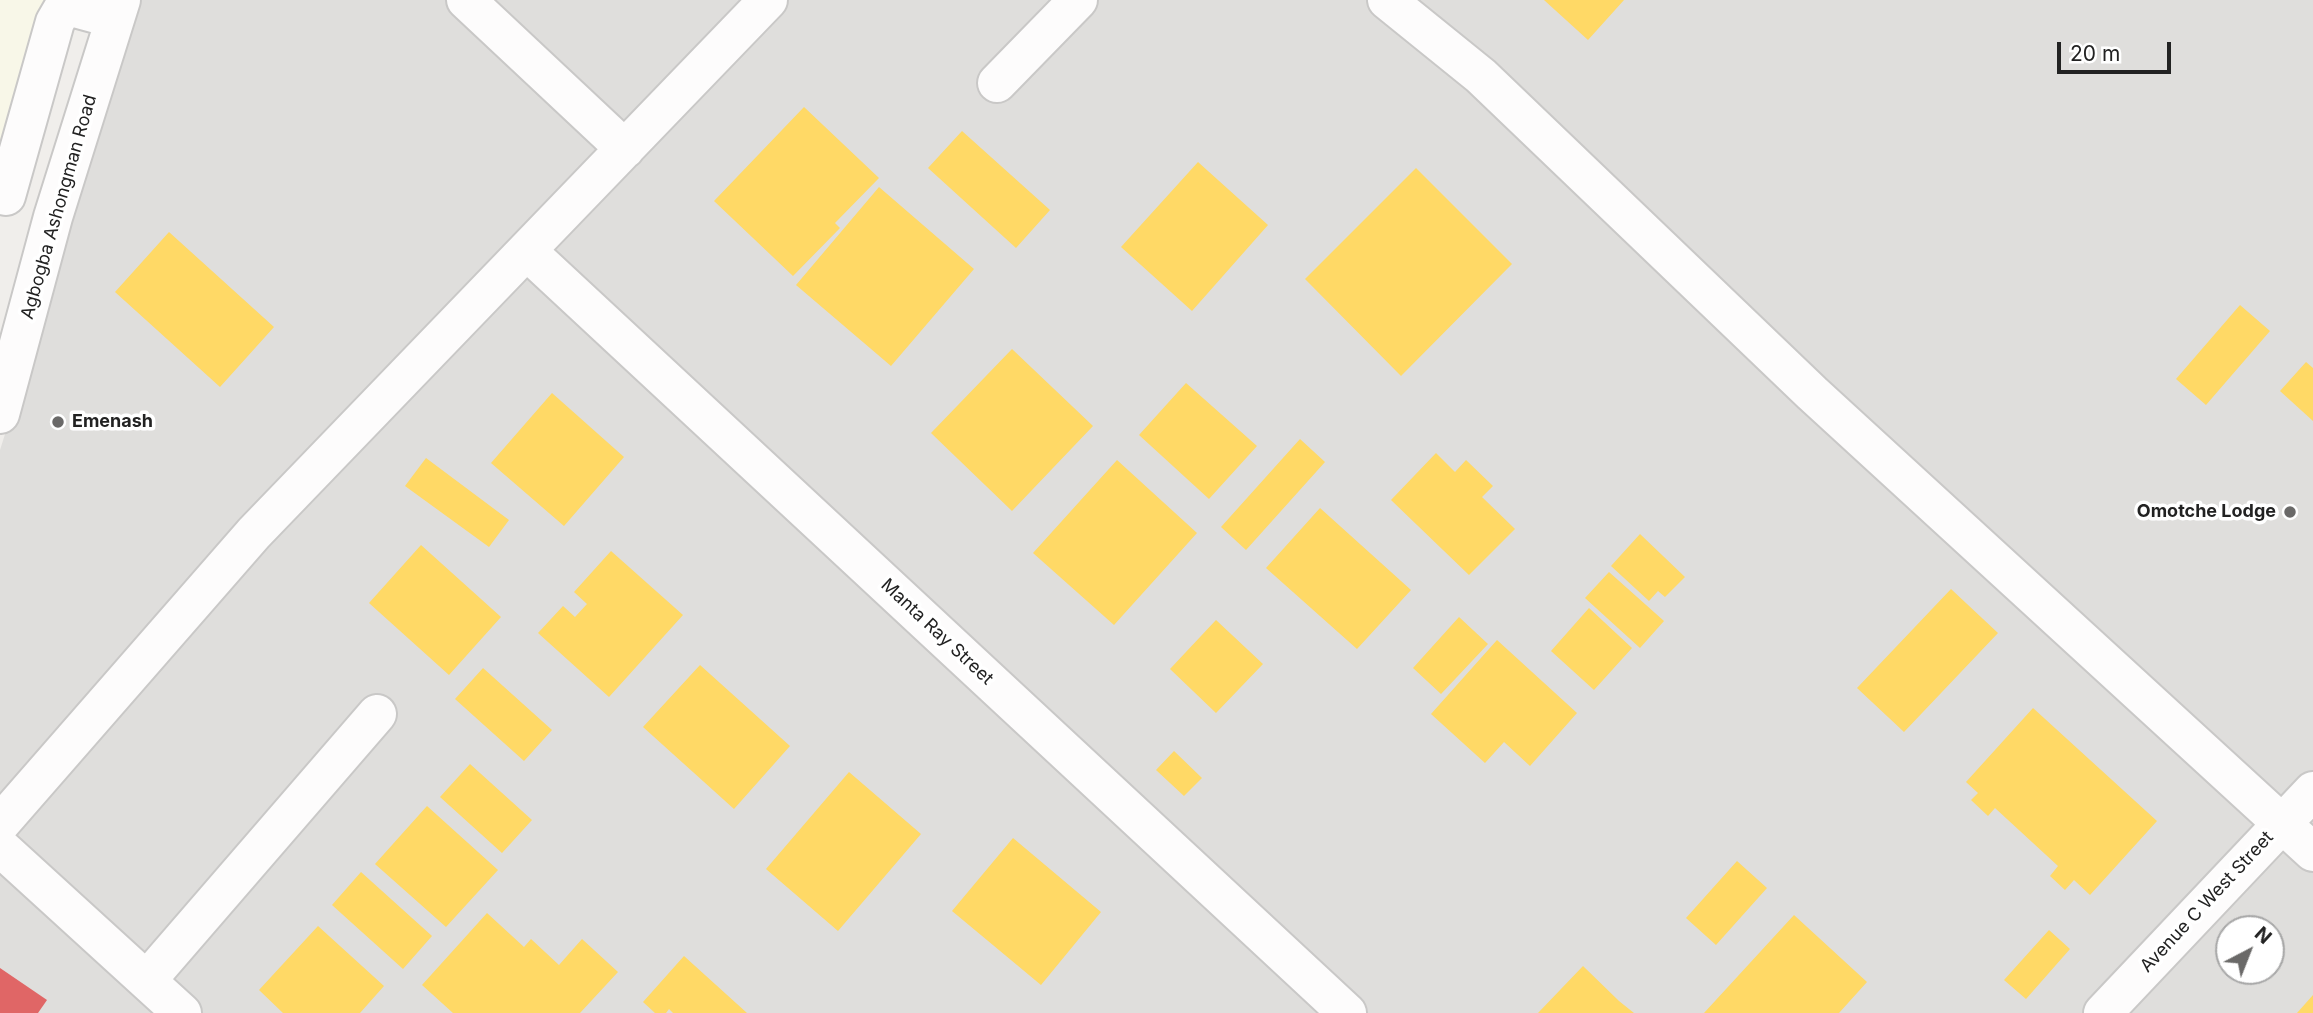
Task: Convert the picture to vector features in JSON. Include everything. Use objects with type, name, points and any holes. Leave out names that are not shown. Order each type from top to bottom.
[{"type":"street","points":[[466,0],[625,149]]},
{"type":"street","points":[[0,824],[254,533],[768,0]]},
{"type":"street","points":[[997,83],[1078,0]]},
{"type":"street","points":[[1387,0],[1481,76],[1812,393],[2313,852]]},
{"type":"street","points":[[53,217],[3,195],[55,22],[62,10],[71,7],[118,10]]},
{"type":"street","name":"Agbogba Ashongman Road","points":[[0,414],[53,217],[118,10]]},
{"type":"street","name":"Manta Ray Street","points":[[527,251],[1347,1013]]},
{"type":"street","points":[[147,980],[377,714]]},
{"type":"street","name":"Avenue C West Street","points":[[2103,1013],[2313,791]]},
{"type":"street","points":[[0,847],[183,1013]]},
{"type":"shaded area","points":[[0,0],[45,0],[0,155]]},
{"type":"shaded area","points":[[142,0],[2313,0],[2313,1013],[0,1013],[0,450]]},
{"type":"building: Homes","points":[[1544,0],[1624,0],[1588,40]]},
{"type":"building: Homes","points":[[804,107],[879,178],[835,223],[840,228],[793,276],[714,201]]},
{"type":"building: Homes","points":[[962,131],[1050,210],[1016,248],[928,168]]},
{"type":"building: Homes","points":[[1198,162],[1268,225],[1192,311],[1121,247]]},
{"type":"building: Homes","points":[[1416,168],[1512,264],[1401,376],[1305,279]]},
{"type":"building: Homes","points":[[879,187],[974,269],[891,366],[796,285]]},
{"type":"building: Homes","points":[[169,232],[274,327],[220,387],[115,292]]},
{"type":"building: Homes","points":[[2240,305],[2270,331],[2206,405],[2176,379]]},
{"type":"building: Homes","points":[[1012,349],[1093,426],[1012,511],[931,433]]},
{"type":"building: Homes","points":[[2306,362],[2313,368],[2313,421],[2280,391]]},
{"type":"building: Homes","points":[[1186,383],[1257,446],[1209,499],[1139,435]]},
{"type":"building: Homes","points":[[552,393],[624,457],[564,526],[491,463]]},
{"type":"building: Homes","points":[[1300,439],[1325,462],[1246,550],[1221,527]]},
{"type":"building: Homes","points":[[1436,453],[1455,472],[1466,460],[1493,486],[1482,497],[1515,529],[1469,575],[1391,500]]},
{"type":"building: Homes","points":[[426,458],[509,520],[489,547],[405,486]]},
{"type":"building: Homes","points":[[1117,460],[1197,533],[1114,625],[1033,553]]},
{"type":"building: Homes","points":[[1320,508],[1411,590],[1357,649],[1266,568]]},
{"type":"building: Homes","points":[[1640,534],[1685,577],[1665,597],[1658,591],[1649,601],[1611,566]]},
{"type":"building: Homes","points":[[421,545],[501,617],[449,675],[369,603]]},
{"type":"building: Homes","points":[[611,551],[683,615],[609,697],[538,633],[563,606],[575,617],[587,604],[574,592]]},
{"type":"building: Homes","points":[[1609,572],[1664,621],[1640,648],[1585,598]]},
{"type":"building: Homes","points":[[1951,589],[1998,633],[1904,732],[1857,688]]},
{"type":"building: Homes","points":[[1589,608],[1632,648],[1594,690],[1551,651]]},
{"type":"building: Homes","points":[[1459,617],[1488,644],[1441,694],[1413,668]]},
{"type":"building: Homes","points":[[1216,620],[1263,664],[1216,713],[1170,669]]},
{"type":"building: Homes","points":[[1497,640],[1577,713],[1530,766],[1504,742],[1485,763],[1431,714]]},
{"type":"building: Homes","points":[[700,665],[790,746],[734,809],[643,727]]},
{"type":"building: Homes","points":[[483,668],[552,730],[524,761],[455,699]]},
{"type":"building: Homes","points":[[2033,708],[2157,821],[2090,895],[2074,880],[2065,890],[2050,876],[2058,866],[1995,808],[1988,816],[1971,800],[1978,793],[1966,782]]},
{"type":"building: Homes","points":[[1174,751],[1202,778],[1184,796],[1156,770]]},
{"type":"building: Homes","points":[[470,764],[532,820],[502,853],[440,797]]},
{"type":"building: Homes","points":[[849,772],[921,834],[838,931],[766,869]]},
{"type":"building: Homes","points":[[427,806],[498,870],[446,927],[375,864]]},
{"type":"building: Homes","points":[[1013,838],[1101,912],[1041,985],[952,911]]},
{"type":"building: Homes","points":[[1737,861],[1767,888],[1716,945],[1686,918]]},
{"type":"building: Homes","points":[[361,872],[432,936],[403,969],[332,905]]},
{"type":"building: Homes","points":[[487,913],[524,947],[531,939],[559,965],[582,939],[618,972],[580,1013],[453,1013],[422,985]]},
{"type":"building: Homes","points":[[1794,915],[1867,982],[1839,1013],[1704,1013]]},
{"type":"building: Homes","points":[[318,926],[384,986],[360,1013],[283,1013],[259,990]]},
{"type":"building: Homes","points":[[2049,930],[2070,949],[2026,999],[2004,980]]},
{"type":"building: Homes","points":[[684,956],[747,1013],[673,1013],[669,1009],[666,1013],[655,1013],[643,1002]]},
{"type":"building: Homes","points":[[1583,966],[1619,1001],[1634,1013],[1538,1013]]},
{"type":"building: Homes","points":[[2313,995],[2313,1013],[2297,1013]]},
{"type":"building: Shops","points":[[0,968],[47,1000],[38,1013],[0,1013]]},
{"type":"place","name":"Emenash","points":[[58,422]]},
{"type":"place","name":"Omotche Lodge","points":[[2290,512]]}]
